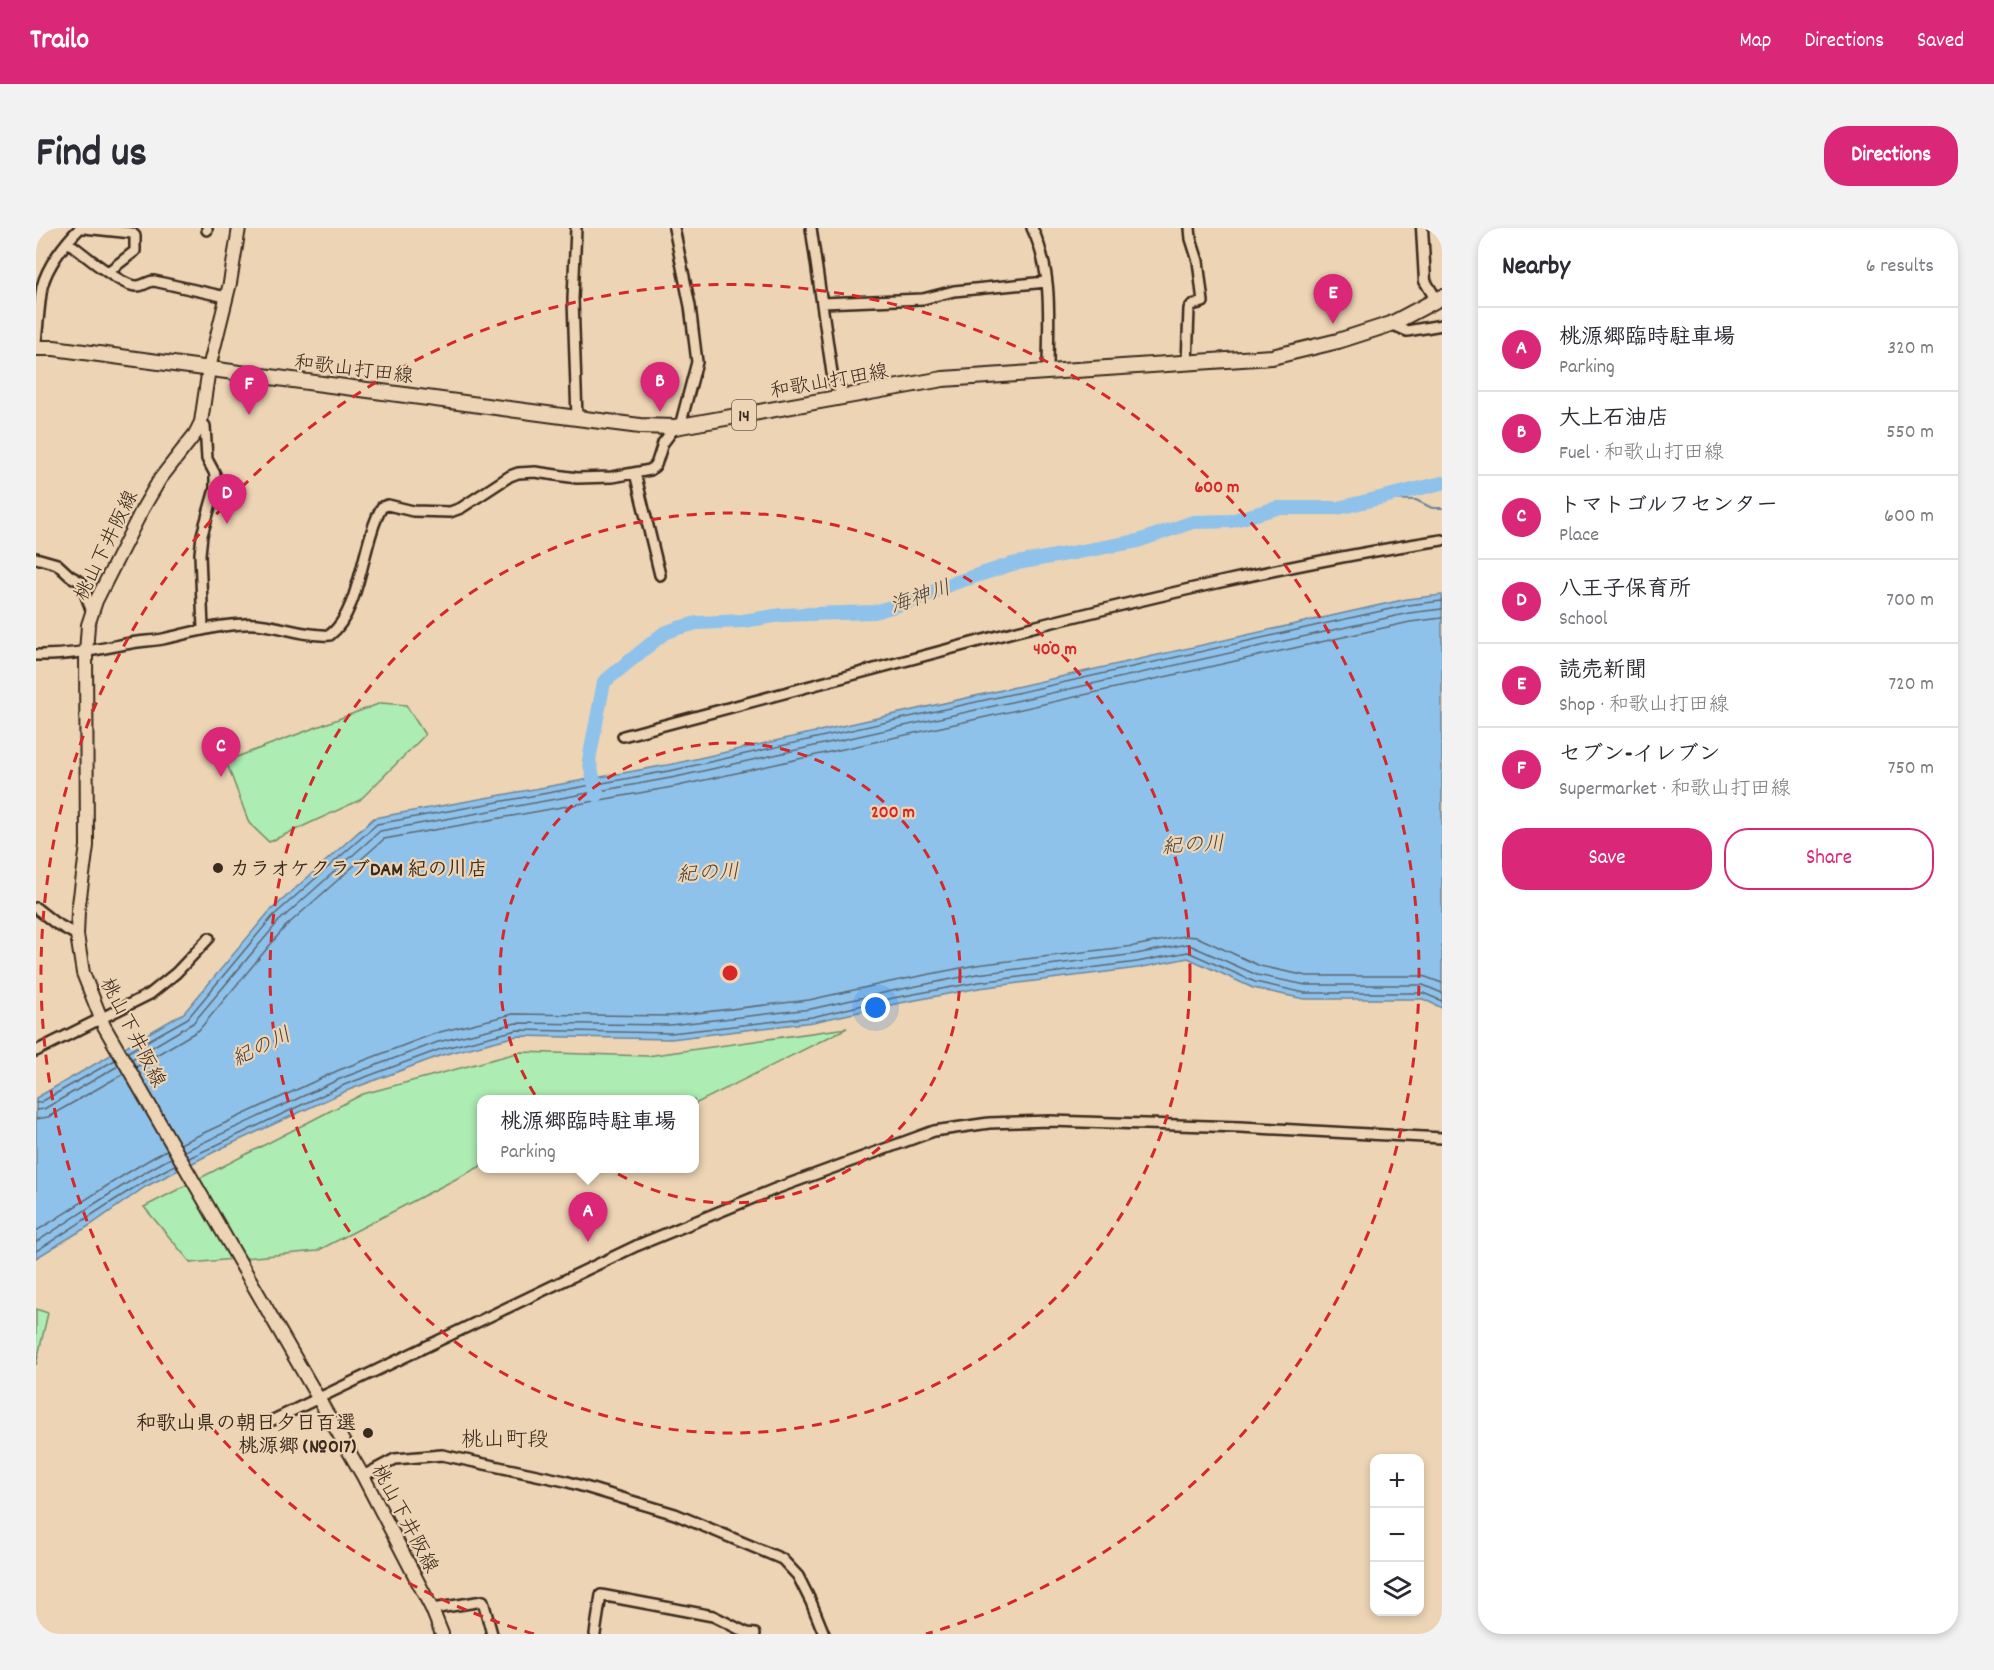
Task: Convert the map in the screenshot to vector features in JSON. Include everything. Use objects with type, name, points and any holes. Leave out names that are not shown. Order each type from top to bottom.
[{"type":"main road","name":"桃山下井阪線","points":[[239,228],[209,368],[201,422],[195,434],[160,479],[142,510],[96,601],[88,625],[86,653],[87,846],[77,935],[83,973],[103,1022],[363,1476],[432,1609],[442,1634]]},
{"type":"main road","name":"和歌山打田線","points":[[36,348],[54,348],[209,368],[640,426],[677,426],[943,379],[1280,355],[1391,324],[1439,299]]},
{"type":"street","points":[[36,342],[41,276],[82,228],[132,233],[135,236],[135,251],[108,272]]},
{"type":"street","points":[[576,228],[573,299],[577,418]]},
{"type":"street","points":[[36,655],[86,653],[134,642],[160,640],[203,629],[247,623],[266,624],[296,633],[330,635],[339,628],[348,609],[382,507],[388,505],[413,511],[450,512],[461,508],[518,473],[535,472],[578,478],[612,477],[650,470],[656,465],[663,443],[677,426],[697,362],[690,306],[674,228]]},
{"type":"street","points":[[811,228],[833,380],[845,396]]},
{"type":"street","points":[[1032,228],[1045,263],[1050,314],[1048,371]]},
{"type":"street","points":[[1187,363],[1189,309],[1192,305],[1203,302],[1191,228]]},
{"type":"street","points":[[1422,228],[1425,281],[1439,299]]},
{"type":"street","points":[[68,242],[131,286],[141,286],[154,281],[226,297]]},
{"type":"street","points":[[822,303],[923,299],[954,291],[1046,282]]},
{"type":"street","points":[[1391,324],[1407,331],[1442,325]]},
{"type":"street","points":[[201,422],[205,426],[207,459],[214,474],[216,489],[202,536],[200,554],[203,629]]},
{"type":"street","points":[[635,473],[660,575]]},
{"type":"street","points":[[623,736],[1122,604],[1235,578],[1361,553],[1442,540]]},
{"type":"street","points":[[36,558],[57,564],[81,582],[92,612]]},
{"type":"street","points":[[36,908],[55,923],[77,935]]},
{"type":"street","points":[[36,1051],[103,1022],[150,994],[176,973],[209,938]]},
{"type":"street","points":[[273,1420],[636,1246],[775,1189],[934,1131],[989,1123],[1050,1121],[1240,1127],[1442,1138]]},
{"type":"street","points":[[363,1476],[396,1459],[442,1455],[565,1481],[675,1514],[782,1559],[798,1576],[824,1634]]},
{"type":"street","points":[[595,1634],[601,1595],[713,1616],[747,1633],[755,1634]]},
{"type":"street","points":[[432,1609],[483,1601],[492,1634]]},
{"type":"green space","points":[[381,703],[406,705],[425,735],[360,800],[269,842],[249,823],[226,761]]},
{"type":"green space","points":[[847,1028],[699,1102],[699,1095],[477,1095],[477,1168],[317,1251],[191,1263],[144,1207],[363,1094],[521,1052],[647,1056]]},
{"type":"green space","points":[[36,1309],[48,1313],[36,1365]]},
{"type":"water","name":"紀の川","points":[[1442,595],[1442,1008],[1423,999],[1304,999],[1253,988],[1188,958],[1138,968],[979,988],[813,1022],[671,1039],[517,1036],[442,1055],[346,1091],[224,1147],[145,1187],[92,1224],[36,1258],[36,1098],[184,1013],[269,912],[374,818],[673,764],[1407,599]]},
{"type":"waterway","name":"海神川","points":[[597,795],[589,760],[604,682],[664,633],[697,623],[743,621],[781,615],[874,612],[912,601],[951,584],[1012,564],[1138,541],[1193,522],[1231,521],[1277,508],[1338,508],[1442,483]]},
{"type":"waterway","points":[[1378,499],[1416,500],[1432,508],[1442,508]]},
{"type":"place","name":"読売新聞","points":[[1333,324]]},
{"type":"place","name":"大上石油店","points":[[660,412]]},
{"type":"place","name":"セブン-イレブン","points":[[249,415]]},
{"type":"place","name":"八王子保育所","points":[[227,524]]},
{"type":"place","name":"トマトゴルフセンター","points":[[221,777]]},
{"type":"place","name":"カラオケクラブDAM 紀の川店","points":[[218,868]]},
{"type":"place","name":"桃源郷臨時駐車場","points":[[588,1242]]},
{"type":"place","name":"和歌山県の朝日夕日百選 桃源郷 (№017)","points":[[368,1433]]},
{"type":"district","name":"桃山町段","points":[[505,1438]]}]
